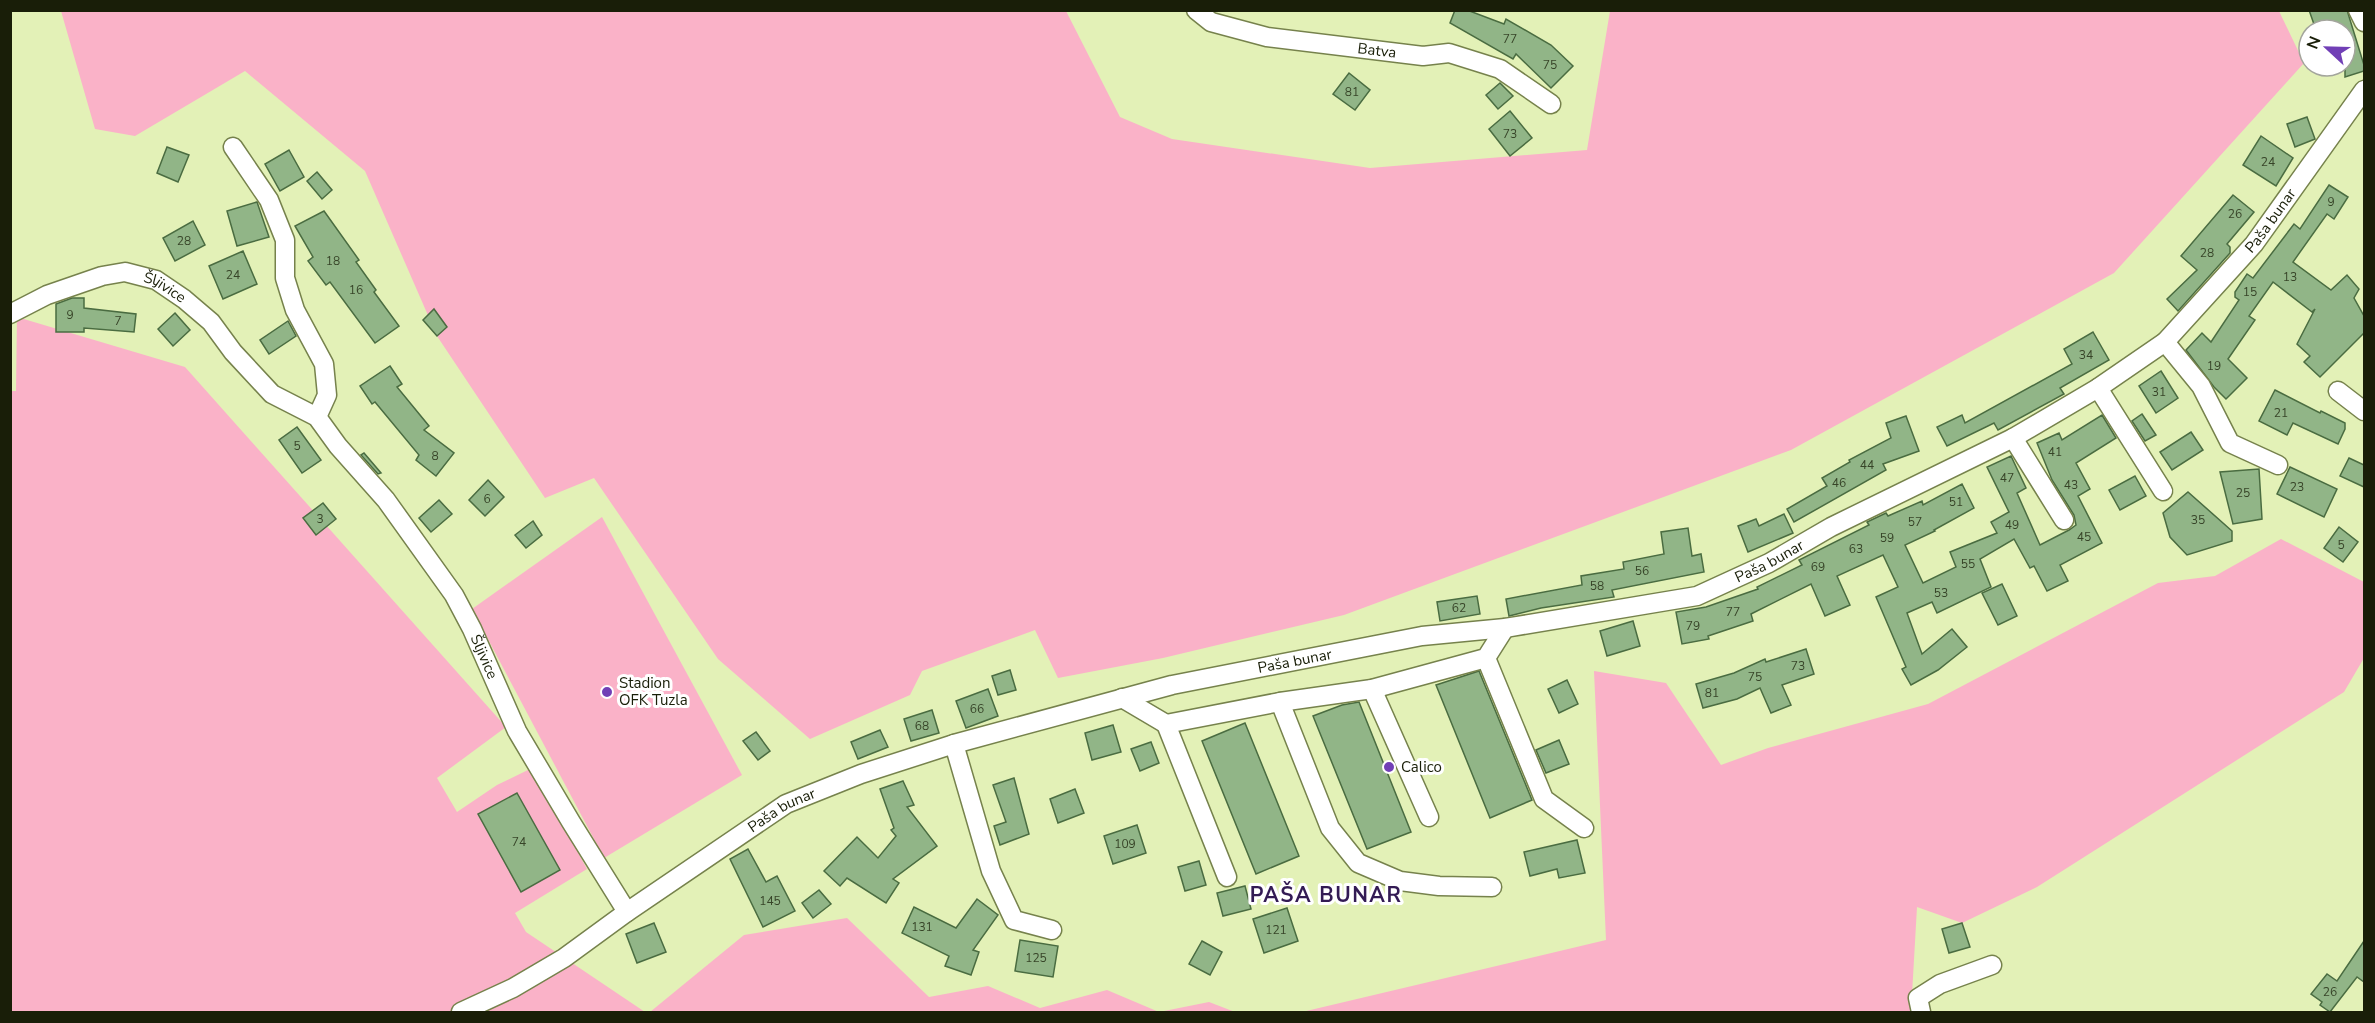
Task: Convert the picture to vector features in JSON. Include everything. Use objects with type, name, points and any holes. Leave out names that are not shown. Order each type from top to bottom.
[{"type":"street","name":"Batva","points":[[1196,10],[1211,22],[1267,37],[1423,56],[1449,53],[1500,69],[1551,104]]},
{"type":"street","points":[[2358,10],[2364,22]]},
{"type":"street","name":"Paša bunar","points":[[461,1012],[513,988],[564,958],[627,912],[786,804],[861,774],[954,744],[1172,685],[1422,636],[1505,628],[1697,596],[1769,563],[1831,527],[2013,438],[2098,388],[2165,342],[2254,244],[2364,90]]},
{"type":"street","points":[[233,147],[269,200],[285,240],[285,278],[295,310],[324,364],[327,395],[317,417]]},
{"type":"street","name":"Šljivice","points":[[10,314],[47,295],[102,276],[125,272],[156,280],[184,299],[211,322],[233,352],[272,394],[317,417],[338,446],[386,500],[454,595],[472,629],[517,731],[627,912]]},
{"type":"street","points":[[2165,342],[2201,386],[2230,443],[2278,465]]},
{"type":"street","points":[[2098,388],[2163,491]]},
{"type":"street","points":[[2338,391],[2364,411]]},
{"type":"street","points":[[2013,438],[2064,520]]},
{"type":"street","points":[[1166,724],[1280,702],[1372,689],[1486,657],[1505,628]]},
{"type":"street","points":[[1486,657],[1544,799],[1584,828]]},
{"type":"street","points":[[1372,689],[1429,817]]},
{"type":"street","points":[[1122,698],[1166,724],[1227,877]]},
{"type":"street","points":[[1280,702],[1330,828],[1358,863],[1400,881],[1439,886],[1492,887]]},
{"type":"street","points":[[954,744],[990,871],[1014,920],[1052,930]]},
{"type":"street","points":[[1921,1012],[1918,998],[1940,984],[1992,965]]},
{"type":"shaded area","points":[[61,11],[1066,11],[1120,117],[1172,139],[1370,168],[1587,150],[1610,11],[2279,11],[2297,48],[2297,71],[2114,273],[1791,450],[1344,615],[1163,658],[1058,678],[1035,630],[922,671],[910,695],[810,739],[718,659],[594,478],[545,498],[437,336],[365,171],[245,71],[135,136],[95,129]]},
{"type":"shaded area","points":[[17,317],[185,367],[506,727],[437,778],[457,812],[497,785],[532,768],[587,869],[515,913],[526,932],[645,1012],[11,1012],[10,391],[16,391]]},
{"type":"shaded area","name":"Stadion OFK Tuzla","points":[[602,517],[742,775],[604,858],[472,609]]},
{"type":"shaded area","points":[[2281,539],[2364,582],[2364,658],[2344,692],[2037,887],[1962,923],[1917,907],[1911,1012],[1302,1012],[1606,940],[1594,671],[1666,683],[1721,765],[1768,748],[1928,704],[2158,583],[2215,576]]},
{"type":"shaded area","points":[[847,918],[929,997],[988,986],[1040,1008],[1107,990],[1159,1012],[650,1012],[744,935]]},
{"type":"shaded area","points":[[1209,1002],[1235,1012],[1159,1012]]},
{"type":"building","points":[[1455,10],[1467,10],[1504,24],[1506,19],[1551,45],[1573,66],[1551,88],[1516,54],[1513,59],[1450,23]]},
{"type":"building","points":[[2309,10],[2347,10],[2349,18],[2312,18]]},
{"type":"building","points":[[2357,42],[2364,65],[2364,71],[2357,73]]},
{"type":"building","points":[[1349,73],[1370,90],[1355,110],[1333,94]]},
{"type":"building","points":[[1500,83],[1513,96],[1498,109],[1486,95]]},
{"type":"building","points":[[1510,111],[1532,138],[1510,156],[1489,129]]},
{"type":"building","points":[[2307,117],[2315,139],[2295,147],[2287,124]]},
{"type":"building","points":[[2261,136],[2293,158],[2276,186],[2243,165]]},
{"type":"building","points":[[167,147],[189,155],[178,182],[157,173]]},
{"type":"building","points":[[289,150],[304,177],[280,191],[265,164]]},
{"type":"building","points":[[317,172],[332,190],[322,199],[307,181]]},
{"type":"building","points":[[2329,185],[2348,197],[2334,219],[2327,214],[2293,262],[2331,290],[2347,275],[2359,289],[2354,298],[2364,316],[2364,333],[2320,377],[2304,362],[2310,356],[2297,344],[2315,309],[2312,312],[2273,282],[2249,316],[2255,320],[2228,359],[2247,378],[2226,399],[2186,350],[2202,333],[2211,342],[2239,300],[2235,297],[2235,292],[2247,274],[2253,278],[2294,224],[2300,229]]},
{"type":"building","points":[[2233,195],[2254,212],[2227,244],[2230,247],[2230,253],[2178,311],[2167,299],[2197,270],[2181,256]]},
{"type":"building","points":[[257,202],[269,237],[237,246],[227,211]]},
{"type":"building","points":[[324,211],[359,260],[356,262],[376,290],[374,292],[399,326],[375,343],[330,282],[326,285],[308,261],[313,257],[295,226]]},
{"type":"building","points":[[193,221],[205,245],[175,261],[163,238]]},
{"type":"building","points":[[243,251],[257,284],[223,299],[209,266]]},
{"type":"building","points":[[72,298],[84,298],[84,308],[136,314],[134,332],[84,328],[84,332],[56,332],[56,304]]},
{"type":"building","points":[[434,309],[447,327],[437,336],[423,320]]},
{"type":"building","points":[[175,313],[190,330],[173,346],[158,329]]},
{"type":"building","points":[[288,321],[296,336],[269,354],[260,340]]},
{"type":"building","points":[[2093,332],[2109,360],[2060,388],[2064,394],[1998,430],[1994,423],[1947,446],[1937,427],[1962,415],[1965,423],[2072,364],[2064,349]]},
{"type":"building","points":[[390,366],[402,384],[397,387],[429,426],[424,430],[454,453],[436,476],[416,460],[419,455],[375,402],[372,404],[360,386]]},
{"type":"building","points":[[2161,371],[2178,398],[2156,413],[2139,386]]},
{"type":"building","points":[[2275,390],[2345,423],[2345,429],[2338,444],[2293,423],[2287,435],[2259,421]]},
{"type":"building","points":[[2142,414],[2156,435],[2145,441],[2132,421]]},
{"type":"building","points":[[2102,415],[2116,438],[2076,463],[2090,489],[2078,496],[2102,543],[2060,565],[2068,581],[2047,591],[2034,566],[2030,568],[2014,539],[1980,559],[1991,587],[1937,613],[1932,602],[1907,613],[1922,654],[1952,629],[1967,647],[1938,670],[1911,685],[1902,669],[1906,667],[1876,597],[1898,587],[1883,555],[1837,576],[1850,605],[1825,616],[1811,584],[1751,614],[1753,621],[1708,636],[1709,639],[1682,644],[1676,612],[1706,607],[1758,589],[1757,587],[1802,565],[1799,560],[1869,525],[1867,522],[1886,513],[1888,516],[1922,501],[1923,505],[1962,484],[1974,508],[1935,531],[1905,545],[1923,583],[1956,567],[1950,552],[1997,533],[1991,522],[2009,512],[1987,467],[2011,456],[2026,488],[2017,493],[2040,545],[2069,530],[2076,525],[2074,515],[2052,480],[2037,443],[2059,433],[2062,440]]},
{"type":"building","points":[[1906,416],[1919,451],[1883,464],[1886,470],[1794,522],[1787,509],[1827,486],[1822,478],[1850,462],[1849,460],[1891,438],[1886,423]]},
{"type":"building","points":[[297,427],[321,460],[302,473],[279,440]]},
{"type":"building","points":[[2191,432],[2203,450],[2172,470],[2160,452]]},
{"type":"building","points":[[364,453],[381,473],[378,474],[361,455]]},
{"type":"building","points":[[2349,458],[2364,465],[2364,487],[2340,476]]},
{"type":"building","points":[[2290,467],[2337,489],[2324,517],[2277,494]]},
{"type":"building","points":[[2259,469],[2262,519],[2233,524],[2220,472]]},
{"type":"building","points":[[2135,476],[2146,496],[2120,510],[2109,490]]},
{"type":"building","points":[[488,480],[504,497],[485,516],[469,500]]},
{"type":"building","points":[[2188,492],[2232,531],[2232,541],[2187,555],[2170,537],[2163,513]]},
{"type":"building","points":[[439,500],[452,514],[431,532],[419,518]]},
{"type":"building","points":[[323,503],[336,519],[316,535],[303,518]]},
{"type":"building","points":[[1784,514],[1793,533],[1748,552],[1738,526],[1756,519],[1759,526]]},
{"type":"building","points":[[533,521],[542,535],[526,548],[515,535]]},
{"type":"building","points":[[2339,527],[2358,542],[2343,562],[2324,548]]},
{"type":"building","points":[[1688,528],[1692,556],[1701,554],[1704,572],[1612,590],[1614,597],[1541,608],[1509,616],[1506,599],[1582,585],[1581,576],[1624,569],[1623,562],[1664,554],[1661,532]]},
{"type":"building","points":[[2002,584],[2017,616],[1998,625],[1982,593]]},
{"type":"building","points":[[1477,596],[1480,614],[1440,621],[1437,602]]},
{"type":"building","points":[[1633,621],[1640,646],[1607,656],[1600,631]]},
{"type":"building","points":[[1806,649],[1814,674],[1782,685],[1791,705],[1771,713],[1760,688],[1737,699],[1703,708],[1696,684],[1734,673],[1765,659],[1766,662]]},
{"type":"building","points":[[1010,670],[1016,690],[998,695],[992,676]]},
{"type":"building","points":[[1479,671],[1532,800],[1490,818],[1436,685]]},
{"type":"building","points":[[1567,680],[1578,704],[1559,713],[1548,689]]},
{"type":"building","points":[[988,689],[998,716],[966,728],[956,701]]},
{"type":"building","points":[[1359,702],[1411,832],[1367,849],[1313,716],[1342,705]]},
{"type":"building","points":[[932,710],[939,733],[911,741],[904,719]]},
{"type":"building","points":[[1245,723],[1299,856],[1256,874],[1202,741]]},
{"type":"building","points":[[1113,725],[1121,752],[1092,760],[1085,733]]},
{"type":"building","points":[[880,730],[888,747],[858,759],[851,742]]},
{"type":"building","points":[[756,732],[770,751],[758,760],[743,741]]},
{"type":"building","points":[[1559,740],[1569,764],[1546,773],[1536,750]]},
{"type":"building","points":[[1151,742],[1159,763],[1140,771],[1131,749]]},
{"type":"building","points":[[1014,778],[1029,834],[1000,845],[994,826],[1006,822],[993,785]]},
{"type":"building","points":[[903,781],[914,805],[907,807],[937,846],[893,879],[899,883],[886,903],[847,878],[840,886],[824,871],[857,837],[878,858],[896,836],[891,830],[894,828],[880,789]]},
{"type":"building","points":[[1075,789],[1084,813],[1058,823],[1050,799]]},
{"type":"building","points":[[517,793],[560,870],[521,892],[478,814]]},
{"type":"building","points":[[1137,825],[1146,853],[1113,864],[1104,836]]},
{"type":"building","points":[[1577,840],[1585,873],[1559,878],[1557,869],[1530,876],[1524,852]]},
{"type":"building","points":[[748,849],[766,882],[777,876],[795,911],[763,927],[730,859]]},
{"type":"building","points":[[1199,861],[1206,885],[1185,891],[1178,867]]},
{"type":"building","points":[[1245,886],[1251,909],[1223,916],[1217,893]]},
{"type":"building","points":[[819,890],[831,904],[813,918],[802,903]]},
{"type":"building","points":[[977,899],[998,915],[973,950],[979,952],[971,975],[945,966],[949,956],[902,933],[914,907],[956,928]]},
{"type":"building","points":[[1287,908],[1298,941],[1264,953],[1253,919]]},
{"type":"building","points":[[654,923],[666,952],[637,963],[626,934]]},
{"type":"building","points":[[1962,923],[1970,947],[1949,953],[1942,929]]},
{"type":"building","points":[[1020,940],[1058,946],[1053,977],[1015,971]]},
{"type":"building","points":[[1202,941],[1222,952],[1210,975],[1189,964]]},
{"type":"building","points":[[2364,941],[2364,982],[2357,977],[2330,1012],[2311,994],[2327,974],[2337,981]]},
{"type":"place","name":"Stadion OFK Tuzla","points":[[607,692]]},
{"type":"place","name":"Calico","points":[[1389,767]]},
{"type":"district","name":"PAŠA BUNAR","points":[[1326,895]]}]
